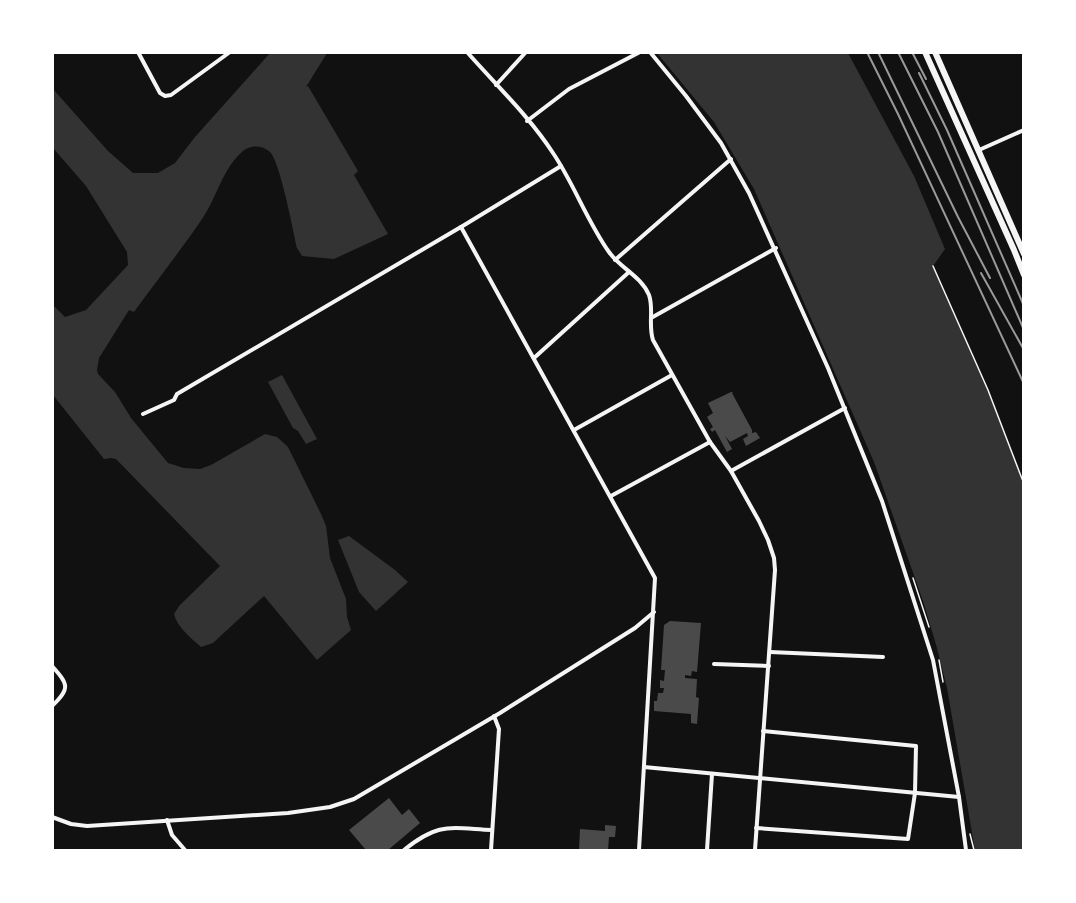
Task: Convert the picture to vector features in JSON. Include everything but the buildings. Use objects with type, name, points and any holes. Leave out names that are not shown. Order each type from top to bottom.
[{"type":"main road","points":[[925,52],[1014,250],[1023,275]]},
{"type":"main road","points":[[935,52],[1023,254]]},
{"type":"main road","points":[[1014,250],[1023,260]]},
{"type":"street","points":[[138,52],[160,93],[165,96],[230,52]]},
{"type":"street","points":[[467,52],[542,137],[561,166],[608,251],[639,280],[648,294],[653,340],[710,442],[731,471],[764,531],[774,558],[770,652],[755,850]]},
{"type":"street","points":[[496,85],[526,52]]},
{"type":"street","points":[[527,120],[569,89],[640,52]]},
{"type":"street","points":[[650,52],[686,96],[731,159],[776,248],[845,408],[882,501],[933,660],[959,797],[966,850]]},
{"type":"street","points":[[978,150],[1023,130]]},
{"type":"street","points":[[615,260],[731,159]]},
{"type":"street","points":[[142,414],[174,400],[177,394],[561,166]]},
{"type":"street","points":[[461,227],[654,573],[656,583],[639,850]]},
{"type":"street","points":[[650,318],[776,248]]},
{"type":"street","points":[[534,357],[629,272]]},
{"type":"street","points":[[574,430],[672,375]]},
{"type":"street","points":[[731,471],[845,408]]},
{"type":"street","points":[[610,496],[710,442]]},
{"type":"street","points":[[52,817],[71,824],[87,826],[307,811],[342,804],[396,775],[494,716],[635,628],[654,612]]},
{"type":"street","points":[[770,652],[883,657]]},
{"type":"street","points":[[714,664],[769,666]]},
{"type":"street","points":[[52,666],[65,683],[66,688],[63,695],[52,705]]},
{"type":"street","points":[[491,850],[499,729],[494,716]]},
{"type":"street","points":[[756,828],[908,839],[915,793],[916,746],[763,731]]},
{"type":"street","points":[[644,767],[959,797]]},
{"type":"street","points":[[707,850],[712,774]]},
{"type":"street","points":[[167,820],[172,835],[184,850]]},
{"type":"street","points":[[404,850],[422,836],[437,829],[492,830]]},
{"type":"path","points":[[933,266],[988,390],[1023,484]]},
{"type":"path","points":[[913,578],[929,628]]},
{"type":"path","points":[[937,656],[943,681]]},
{"type":"path","points":[[969,826],[974,850]]},
{"type":"shaded area","points":[[270,53],[327,53],[306,87],[308,86],[358,171],[354,175],[388,234],[334,259],[302,256],[297,248],[286,197],[274,158],[263,148],[255,146],[247,148],[229,167],[209,208],[178,252],[134,312],[129,310],[99,358],[97,370],[115,392],[131,418],[168,463],[184,468],[200,469],[265,434],[277,437],[288,447],[326,526],[330,558],[346,599],[347,617],[351,630],[317,660],[264,596],[213,643],[201,647],[181,628],[174,614],[179,606],[220,566],[116,459],[104,459],[53,395],[53,305],[65,317],[86,310],[128,265],[127,252],[86,186],[53,148],[53,89],[108,151],[133,173],[158,173],[175,163],[195,137]]},
{"type":"shaded area","points":[[657,53],[848,53],[914,176],[945,249],[933,266],[988,390],[1023,484],[1023,850],[975,850],[947,688],[937,648],[923,601],[874,462],[754,189],[714,122]]},
{"type":"shaded area","points":[[282,375],[317,439],[306,444],[298,431],[293,428],[268,382]]},
{"type":"shaded area","points":[[349,536],[408,582],[376,611],[359,592],[338,540]]},
{"type":"railway","points":[[867,52],[1024,384]]},
{"type":"railway","points":[[878,52],[990,278]]},
{"type":"railway","points":[[898,52],[938,132],[1024,330]]},
{"type":"railway","points":[[912,52],[926,79]]},
{"type":"railway","points":[[919,73],[947,130],[1024,306]]},
{"type":"railway","points":[[981,273],[1024,350]]}]
